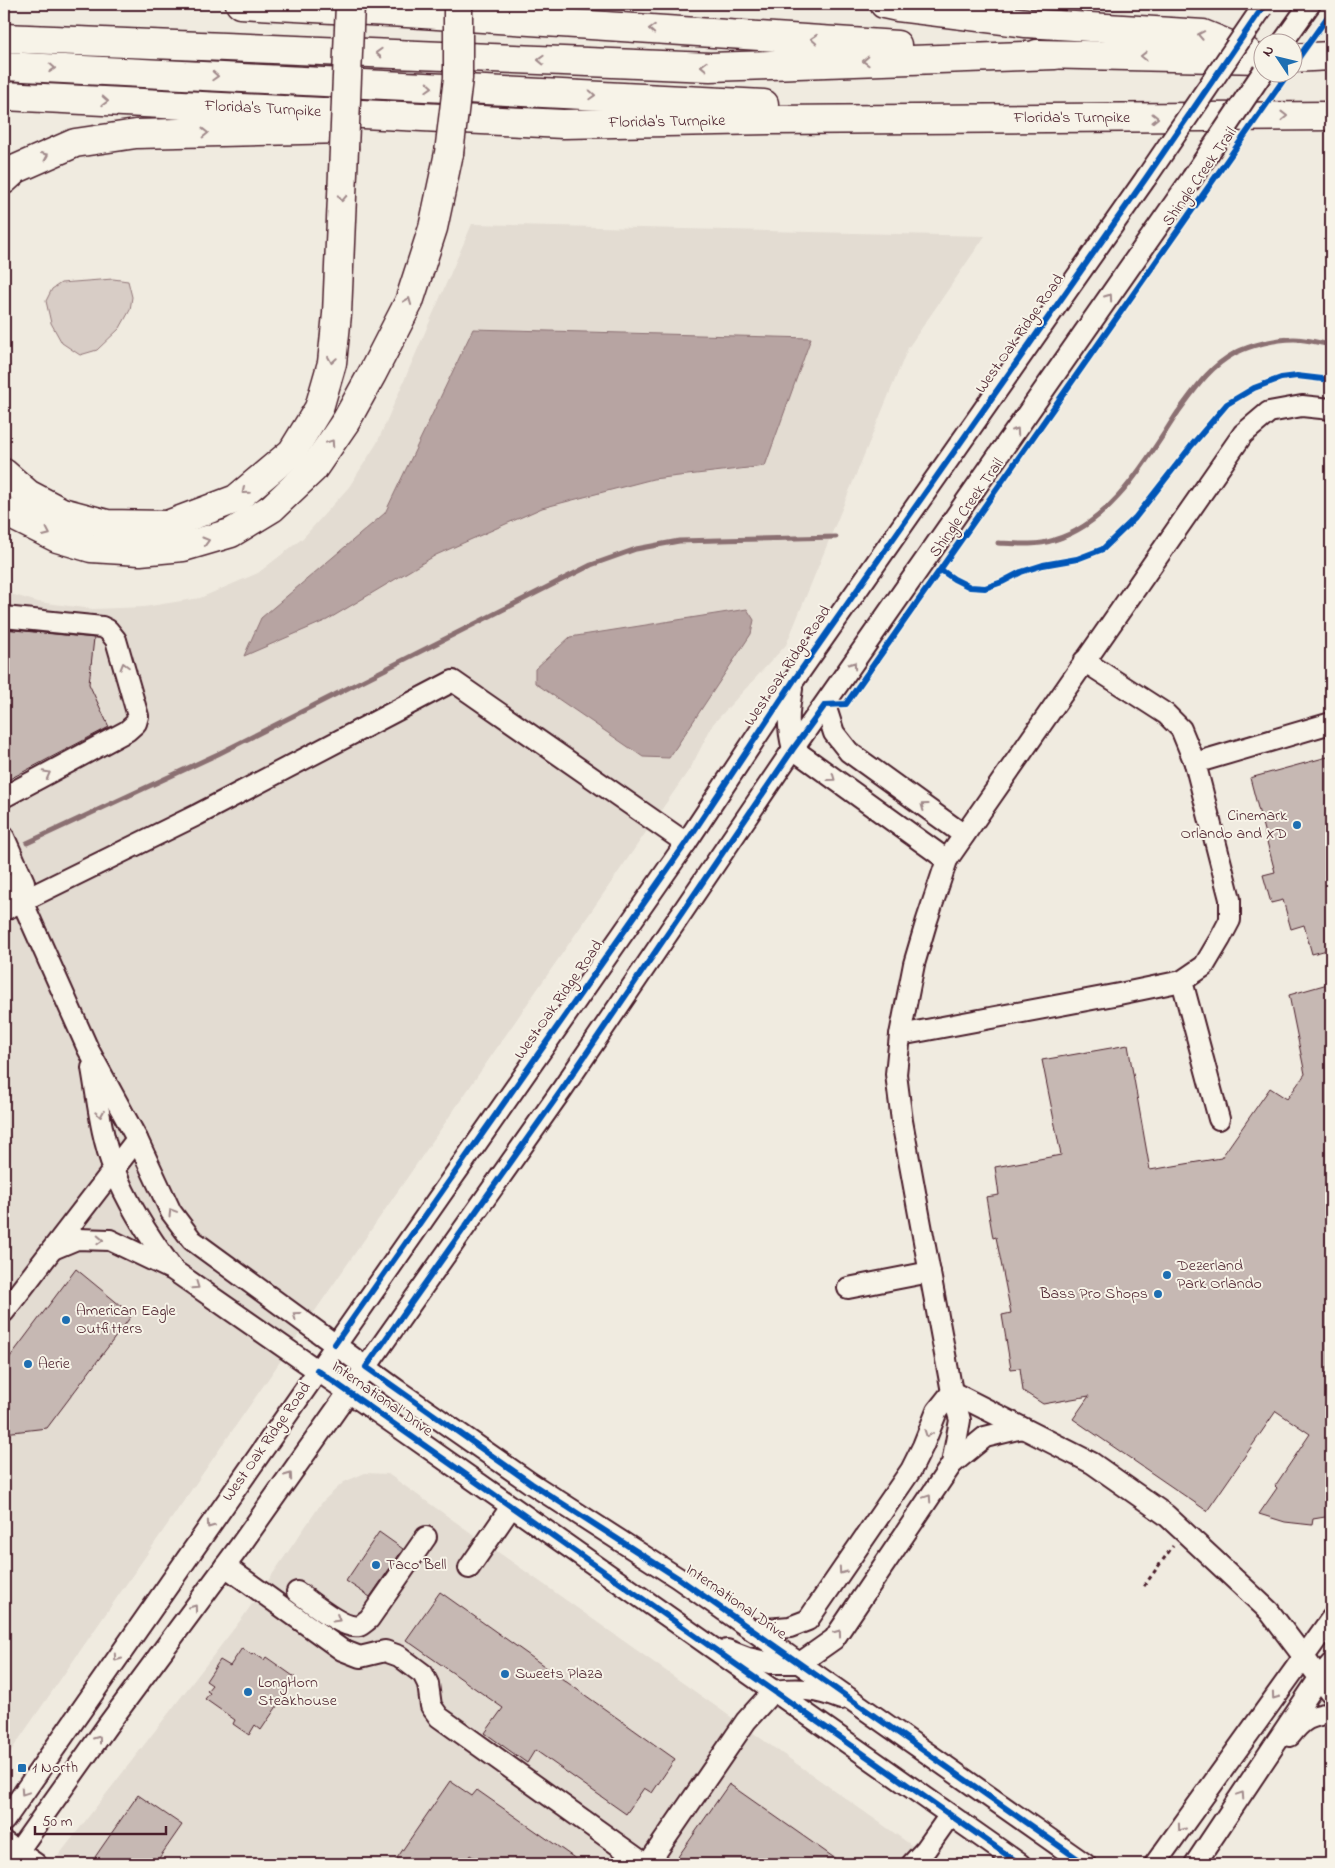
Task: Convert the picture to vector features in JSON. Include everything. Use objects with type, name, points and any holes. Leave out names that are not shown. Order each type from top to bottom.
[{"type":"highway","points":[[240,4],[417,13],[1055,55]]},
{"type":"highway","points":[[4,473],[28,494],[62,512],[107,524],[167,525],[236,499],[292,452],[319,408],[332,363],[337,314],[350,4]]},
{"type":"highway","points":[[4,510],[15,518],[57,538],[91,548],[140,550],[183,547],[231,534],[272,508],[313,469],[346,421],[405,310],[433,228],[449,153],[458,78],[458,4]]},
{"type":"highway","points":[[884,4],[1026,23],[1203,34],[1252,54]]},
{"type":"highway","points":[[4,38],[710,66],[1055,55],[1252,58]]},
{"type":"highway","points":[[1302,57],[1331,56]]},
{"type":"highway","points":[[4,66],[1054,118]]},
{"type":"highway","name":"Florida's Turnpike","points":[[4,96],[563,124],[1331,116]]},
{"type":"highway","points":[[4,180],[16,169],[76,143],[136,134],[563,124]]},
{"type":"street","name":"West Oak Ridge Road","points":[[4,1821],[686,843],[794,680],[1146,178],[1263,6]]},
{"type":"street","points":[[1291,32],[1308,6]]},
{"type":"street","points":[[36,1864],[10,1853],[102,1733],[225,1566],[561,1091],[793,750],[1192,178],[1256,82]]},
{"type":"street","points":[[952,1464],[960,1420],[952,1392],[896,1074],[900,1035],[914,964],[947,860],[1243,434],[1269,412],[1302,406],[1331,409]]},
{"type":"street","points":[[4,617],[102,627],[108,630],[116,640],[138,716],[136,723],[128,731],[4,797]]},
{"type":"street","points":[[900,1035],[1182,981],[1204,966],[1230,920],[1230,899],[1195,763],[1181,729],[1166,714],[1084,661]]},
{"type":"street","points":[[794,680],[788,715],[789,734],[793,750],[947,860]]},
{"type":"street","points":[[4,910],[197,815],[453,681],[686,843]]},
{"type":"street","points":[[825,705],[834,733],[849,752],[964,834]]},
{"type":"street","points":[[1195,763],[1331,723]]},
{"type":"street","points":[[4,837],[24,882],[22,901]]},
{"type":"street","points":[[4,883],[7,890],[22,901],[88,1049],[104,1138],[114,1170],[142,1227],[173,1270]]},
{"type":"street","points":[[1182,981],[1219,1119]]},
{"type":"street","name":"International Drive","points":[[88,1049],[137,1139],[171,1212],[192,1240],[366,1367],[532,1484],[678,1578],[1085,1864]]},
{"type":"street","points":[[4,1312],[137,1139]]},
{"type":"street","points":[[53,1249],[77,1239],[110,1240],[173,1270]]},
{"type":"street","name":"International Drive","points":[[173,1270],[1020,1864]]},
{"type":"street","points":[[848,1288],[930,1272]]},
{"type":"street","points":[[952,1392],[1092,1462],[1166,1515],[1269,1611],[1304,1656],[1327,1678],[1262,1764],[1195,1864]]},
{"type":"street","points":[[752,1630],[790,1627],[808,1620],[911,1470],[937,1411],[952,1392]]},
{"type":"street","points":[[707,1643],[748,1658],[770,1663],[800,1663],[834,1639],[952,1464],[985,1437],[1022,1428]]},
{"type":"street","points":[[469,1568],[510,1506]]},
{"type":"street","points":[[297,1592],[341,1623],[359,1626],[369,1619],[426,1537]]},
{"type":"street","points":[[225,1566],[342,1650],[360,1657],[385,1651],[399,1656],[422,1674],[428,1684],[431,1706],[439,1717],[647,1864],[746,1721],[773,1691],[799,1688],[824,1692],[859,1705]]},
{"type":"street","points":[[1156,1864],[1331,1619]]},
{"type":"street","points":[[1262,1764],[1282,1746],[1301,1722],[1317,1715],[1331,1713]]},
{"type":"street","points":[[912,1864],[926,1849],[950,1815]]},
{"type":"path","points":[[1144,1586],[1176,1543]]},
{"type":"shaded area","points":[[472,224],[985,236],[908,348],[786,645],[713,724],[691,767],[4,1761],[4,592],[38,602],[93,609],[144,607],[200,598],[258,573],[303,538],[349,487],[377,443]]},
{"type":"shaded area","points":[[113,279],[128,281],[132,297],[130,310],[120,328],[97,350],[80,355],[62,343],[51,323],[46,301],[52,289],[61,283]]},
{"type":"shaded area","points":[[473,329],[811,338],[765,466],[653,479],[542,508],[436,555],[327,620],[244,656],[261,618],[385,513]]},
{"type":"shaded area","points":[[747,609],[754,620],[751,634],[669,758],[643,757],[535,683],[535,669],[570,637]]},
{"type":"shaded area","name":"Sweets Plaza","points":[[365,1473],[388,1474],[938,1864],[52,1864],[243,1617],[323,1501],[344,1482]]},
{"type":"building","points":[[4,629],[94,638],[89,684],[109,727],[4,782]]},
{"type":"building","name":"Cinemark Orlando and XD","points":[[1331,756],[1331,949],[1312,954],[1304,925],[1291,929],[1283,900],[1271,903],[1263,875],[1275,872],[1250,778]]},
{"type":"building","name":"Dezerland Park Orlando","points":[[1331,983],[1331,1516],[1313,1519],[1312,1525],[1285,1522],[1259,1514],[1277,1488],[1275,1486],[1310,1434],[1276,1411],[1207,1511],[1073,1419],[1089,1396],[1043,1404],[1023,1391],[1020,1368],[1011,1369],[1002,1315],[1011,1313],[996,1237],[993,1238],[986,1197],[999,1195],[995,1167],[1061,1155],[1042,1060],[1128,1045],[1150,1170],[1221,1158],[1270,1088],[1287,1099],[1305,1074],[1289,995]]},
{"type":"building","points":[[76,1269],[132,1315],[47,1428],[4,1433],[4,1365]]},
{"type":"building","name":"Taco Bell","points":[[379,1532],[403,1549],[370,1597],[346,1581]]},
{"type":"building","name":"Sweets Plaza","points":[[440,1592],[675,1759],[652,1793],[644,1788],[626,1814],[535,1750],[527,1763],[485,1733],[503,1708],[406,1640]]},
{"type":"building","name":"LongHorn Steakhouse","points":[[242,1648],[264,1660],[266,1657],[296,1678],[261,1730],[255,1725],[249,1735],[233,1724],[235,1720],[205,1699],[210,1693],[207,1691],[212,1685],[206,1681],[220,1660],[230,1666]]},
{"type":"building","points":[[450,1781],[472,1796],[477,1790],[583,1864],[484,1864],[470,1855],[464,1864],[393,1864]]},
{"type":"building","points":[[729,1784],[843,1864],[673,1864]]},
{"type":"building","points":[[138,1795],[182,1825],[155,1864],[106,1864],[95,1857]]},
{"type":"waterway","points":[[998,543],[1026,544],[1047,542],[1075,532],[1093,519],[1111,504],[1126,487],[1203,379],[1235,353],[1256,345],[1287,339],[1331,345]]},
{"type":"waterway","points":[[27,843],[218,754],[591,565],[636,549],[679,541],[836,537]]},
{"type":"cycle path","points":[[335,1344],[686,843],[794,680],[1146,178],[1265,4]]},
{"type":"cycle path","points":[[1302,53],[1331,12]]},
{"type":"cycle path","name":"Shingle Creek Trail","points":[[1085,1864],[678,1578],[532,1484],[366,1367],[561,1091],[793,749],[825,705],[846,704],[1282,82]]},
{"type":"cycle path","name":"Shingle Creek Trail","points":[[941,570],[970,587],[985,588],[1021,572],[1043,565],[1077,559],[1103,549],[1135,518],[1227,404],[1254,388],[1281,378],[1297,376],[1331,380]]},
{"type":"cycle path","points":[[317,1370],[1020,1864]]},
{"type":"place","name":"Cinemark Orlando and XD","points":[[1297,825]]},
{"type":"place","name":"Dezerland Park Orlando","points":[[1167,1275]]},
{"type":"place","name":"Bass Pro Shops","points":[[1158,1294]]},
{"type":"place","name":"American Eagle Outfitters","points":[[66,1320]]},
{"type":"place","name":"Aerie","points":[[28,1364]]},
{"type":"place","name":"Taco Bell","points":[[376,1565]]},
{"type":"place","name":"Sweets Plaza","points":[[505,1674]]},
{"type":"place","name":"LongHorn Steakhouse","points":[[248,1692]]},
{"type":"place","name":"1 North","points":[[22,1768]]}]
